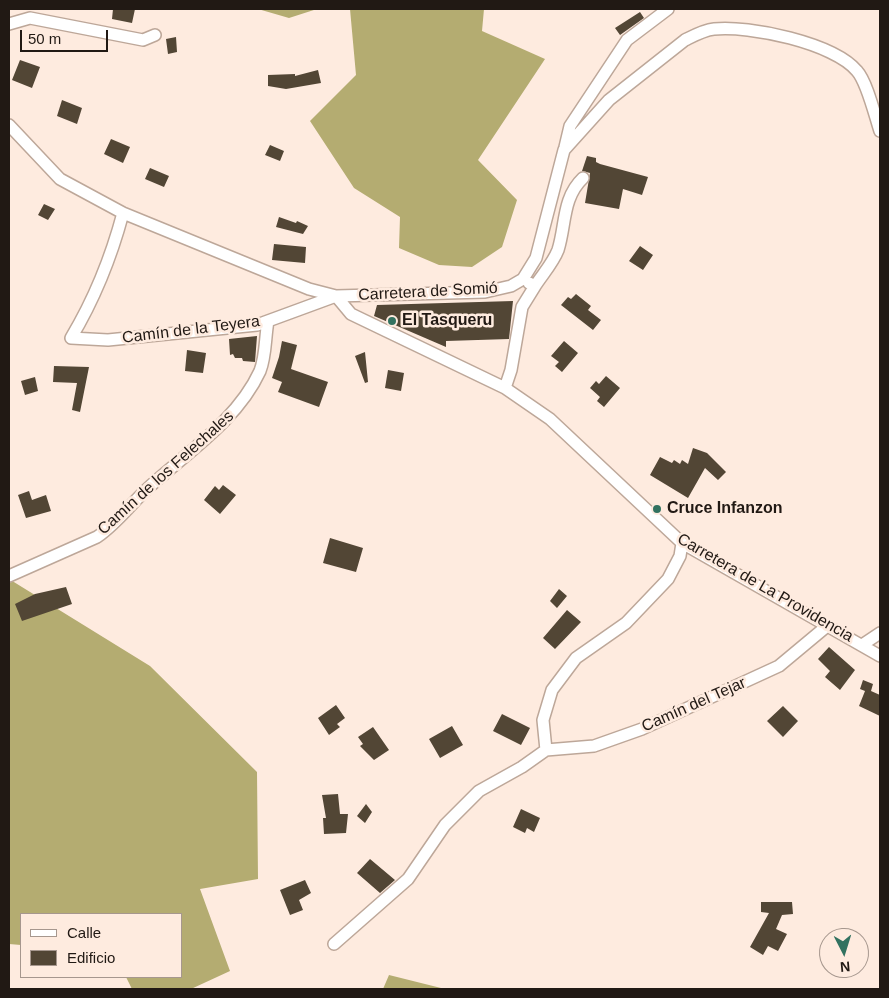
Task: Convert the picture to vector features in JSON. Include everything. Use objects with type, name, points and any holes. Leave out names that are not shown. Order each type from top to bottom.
[{"type":"street","points":[[535,286],[523,279],[536,258],[570,126],[627,40],[668,9]]},
{"type":"street","points":[[9,24],[30,18],[143,40],[155,35]]},
{"type":"street","points":[[564,150],[609,100],[686,40],[700,32],[714,29],[747,29],[821,46],[840,56],[858,72],[880,131]]},
{"type":"street","name":"Carretera de Somió","points":[[9,125],[60,179],[123,212],[309,289],[336,296],[485,292],[511,286],[523,279]]},
{"type":"street","points":[[505,388],[511,370],[522,307],[558,251],[570,196],[575,186],[583,178]]},
{"type":"street","name":"Camín de la Teyera","points":[[123,212],[110,259],[89,308],[71,338],[108,340],[248,326],[268,322],[336,296]]},
{"type":"street","name":"Carretera de La Providencia","points":[[336,296],[351,314],[505,388],[550,419],[682,544],[880,656]]},
{"type":"street","name":"Camín de los Felechales","points":[[9,576],[97,537],[108,530],[146,490],[222,423],[244,399],[260,370],[268,322]]},
{"type":"street","points":[[334,944],[408,879],[445,825],[479,791],[522,767],[546,750],[543,720],[552,690],[576,658],[626,623],[668,579],[680,556],[682,544]]},
{"type":"street","name":"Camín del Tejar","points":[[546,750],[594,746],[642,730],[779,666],[827,626]]},
{"type":"street","points":[[862,645],[880,634]]},
{"type":"shaded area","points":[[258,9],[317,9],[289,18]]},
{"type":"shaded area","points":[[350,9],[484,9],[482,31],[545,59],[478,160],[517,200],[502,247],[472,267],[439,265],[399,248],[400,217],[354,188],[310,121],[356,75]]},
{"type":"shaded area","points":[[9,579],[150,666],[257,772],[258,879],[200,889],[230,971],[191,989],[132,989],[126,978],[182,978],[182,913],[20,913],[20,945],[9,944]]},
{"type":"shaded area","points":[[389,975],[445,989],[383,989]]},
{"type":"building","points":[[113,9],[135,9],[132,23],[112,19]]},
{"type":"building","points":[[640,12],[644,18],[620,35],[615,28]]},
{"type":"building","points":[[176,37],[177,52],[168,54],[166,39]]},
{"type":"building","points":[[20,60],[40,67],[32,88],[12,80]]},
{"type":"building","points":[[318,70],[321,83],[286,89],[268,86],[268,75],[295,74],[295,76]]},
{"type":"building","points":[[62,100],[82,108],[77,124],[57,116]]},
{"type":"building","points":[[111,139],[130,147],[123,163],[104,154]]},
{"type":"building","points":[[270,145],[284,151],[280,161],[265,155]]},
{"type":"building","points":[[587,156],[596,158],[596,162],[600,164],[648,177],[642,195],[623,189],[619,209],[585,203],[590,173],[582,171]]},
{"type":"building","points":[[150,168],[169,176],[164,187],[145,179]]},
{"type":"building","points":[[44,204],[55,209],[48,220],[38,215]]},
{"type":"building","points":[[279,217],[296,223],[297,221],[308,226],[303,234],[276,227]]},
{"type":"building","points":[[274,244],[306,247],[305,263],[272,260]]},
{"type":"building","points":[[640,246],[653,255],[643,270],[629,261]]},
{"type":"building","points":[[576,294],[591,306],[588,310],[601,320],[593,330],[561,305],[568,297],[571,299]]},
{"type":"building","points":[[513,301],[509,339],[446,341],[446,347],[374,316],[377,305]]},
{"type":"building","points":[[257,336],[255,362],[243,361],[242,358],[235,358],[233,354],[230,355],[229,339]]},
{"type":"building","points":[[282,341],[297,345],[291,369],[328,382],[319,407],[278,392],[282,382],[272,378]]},
{"type":"building","points":[[564,341],[578,353],[562,372],[555,366],[559,362],[551,356]]},
{"type":"building","points":[[187,350],[206,353],[203,373],[185,371]]},
{"type":"building","points":[[365,352],[368,382],[365,383],[355,356]]},
{"type":"building","points":[[54,366],[89,367],[80,412],[72,410],[77,383],[53,382]]},
{"type":"building","points":[[388,370],[404,373],[401,391],[385,388]]},
{"type":"building","points":[[606,376],[620,388],[604,407],[597,401],[600,397],[590,388],[596,381],[599,384]]},
{"type":"building","points":[[35,377],[38,391],[25,395],[21,381]]},
{"type":"building","points":[[693,448],[707,453],[726,472],[718,480],[705,468],[688,498],[650,475],[660,457],[672,463],[674,460],[680,464],[682,460],[688,464]]},
{"type":"building","points":[[223,485],[236,495],[220,514],[204,500],[215,486],[219,490]]},
{"type":"building","points":[[29,491],[32,500],[46,495],[51,511],[26,518],[18,495]]},
{"type":"building","points":[[330,538],[363,548],[356,572],[323,563]]},
{"type":"building","points":[[66,587],[72,604],[22,621],[15,604],[35,594]]},
{"type":"building","points":[[559,589],[567,596],[557,608],[550,601]]},
{"type":"building","points":[[567,610],[581,622],[555,649],[543,638]]},
{"type":"building","points":[[829,647],[855,670],[840,690],[825,677],[830,671],[818,659]]},
{"type":"building","points":[[863,680],[873,684],[871,691],[880,695],[880,716],[859,706],[865,691],[860,689]]},
{"type":"building","points":[[336,705],[345,718],[337,724],[340,727],[329,735],[318,718]]},
{"type":"building","points":[[783,706],[798,721],[783,737],[767,721]]},
{"type":"building","points":[[502,714],[530,728],[521,745],[493,731]]},
{"type":"building","points":[[452,726],[463,745],[440,758],[429,739]]},
{"type":"building","points":[[373,727],[389,750],[374,760],[360,746],[363,744],[358,737]]},
{"type":"building","points":[[338,794],[340,814],[348,814],[346,833],[324,834],[323,818],[326,818],[322,795]]},
{"type":"building","points":[[366,804],[372,812],[365,823],[357,816]]},
{"type":"building","points":[[521,809],[540,818],[534,832],[527,828],[525,833],[513,827]]},
{"type":"building","points":[[370,859],[395,880],[380,893],[357,873]]},
{"type":"building","points":[[305,880],[311,893],[299,900],[303,910],[290,915],[280,890]]},
{"type":"building","points":[[761,902],[792,902],[793,914],[782,915],[776,929],[787,934],[778,951],[768,946],[763,955],[750,947],[769,913],[761,912]]},
{"type":"place","name":"El Tasqueru","points":[[392,321]]},
{"type":"place","name":"Cruce Infanzon","points":[[657,509]]}]
